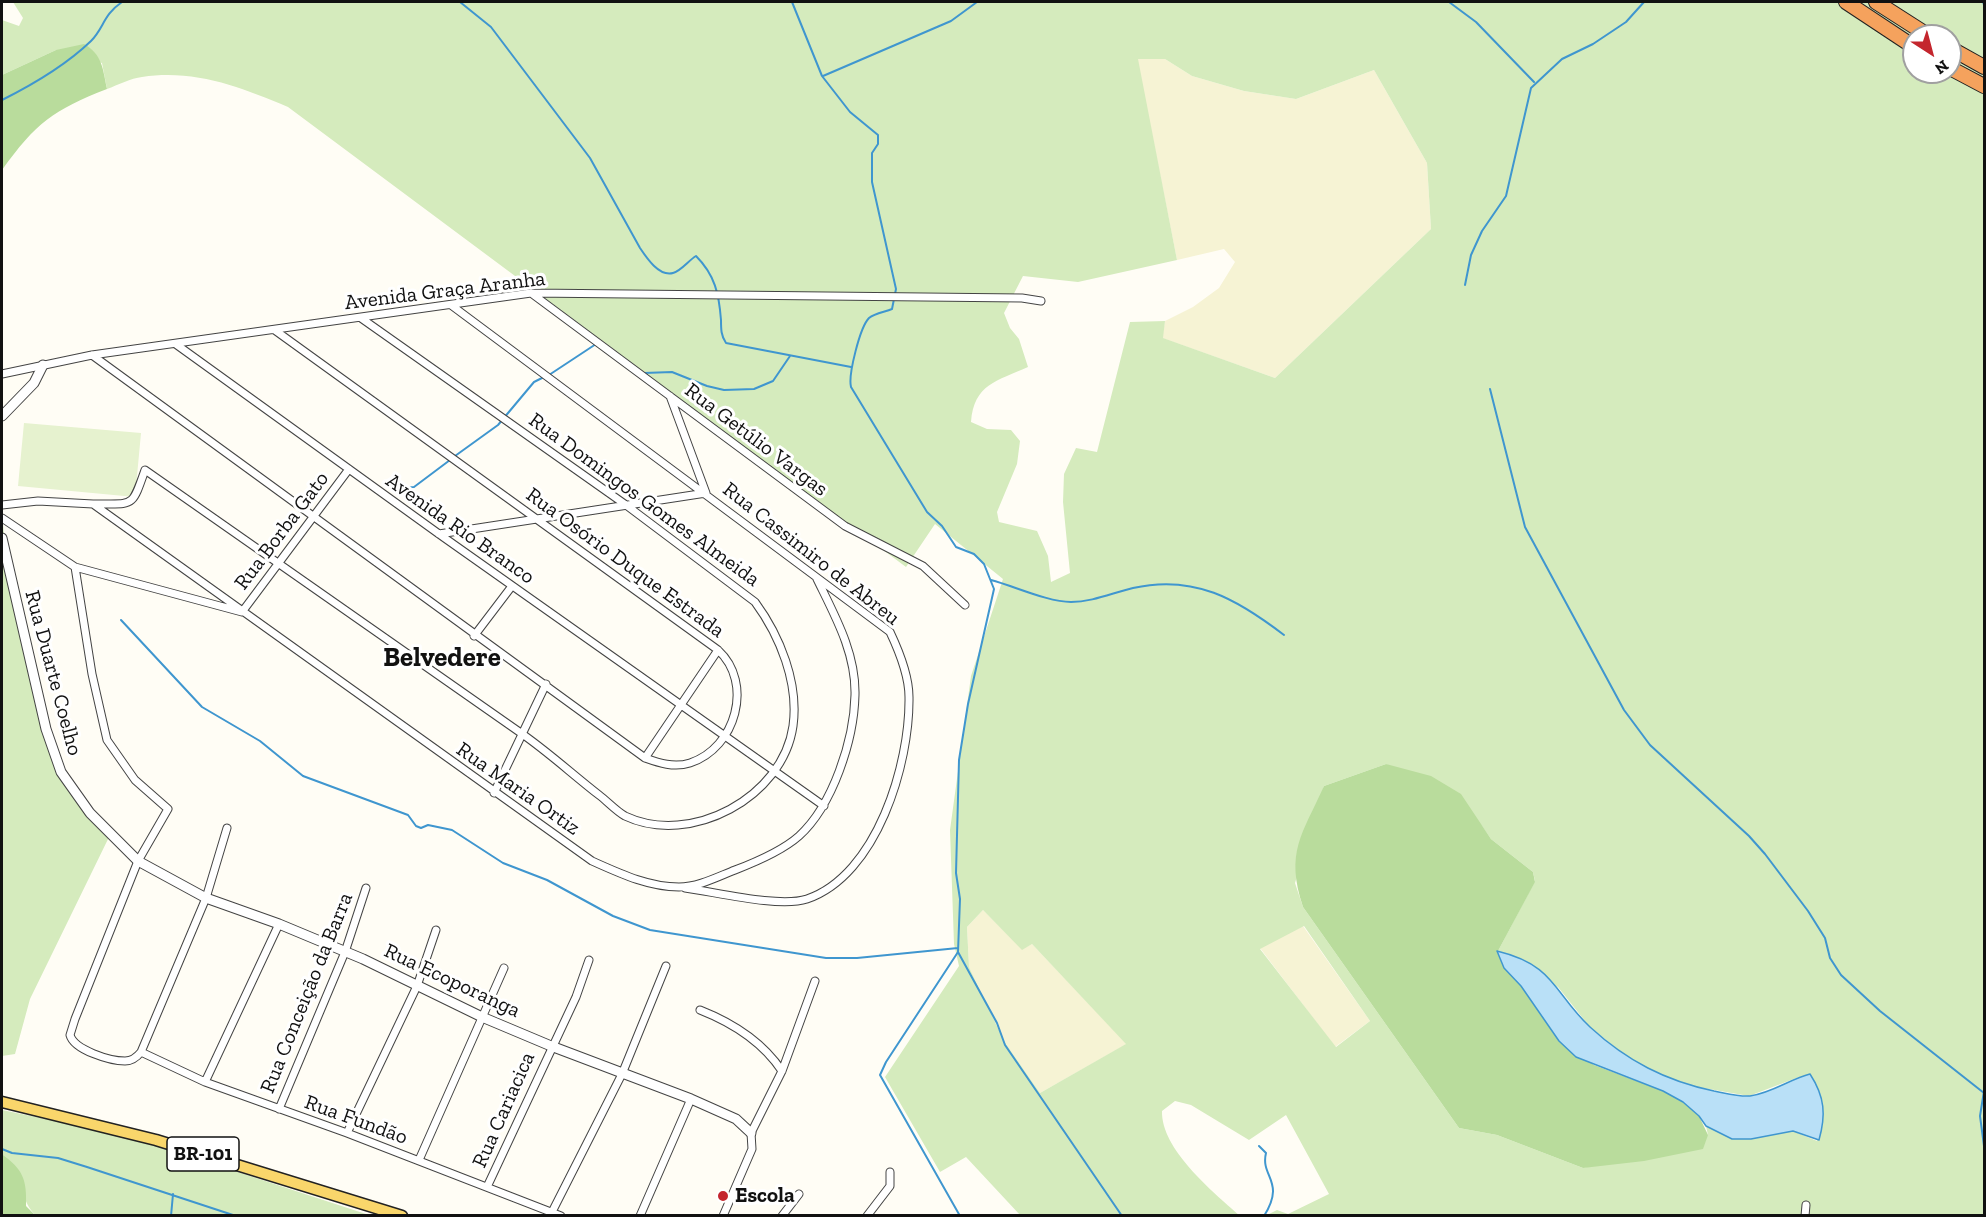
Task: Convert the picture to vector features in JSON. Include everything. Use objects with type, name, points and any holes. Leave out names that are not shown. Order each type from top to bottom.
[{"type":"highway","points":[[1846,2],[1902,39]]},
{"type":"highway","points":[[1876,2],[1910,24]]},
{"type":"highway","points":[[1962,55],[1984,67]]},
{"type":"highway","points":[[1962,74],[1984,86]]},
{"type":"main road","name":"BR-101","points":[[2,1102],[156,1140],[402,1215]]},
{"type":"street","name":"Avenida Graça Aranha","points":[[2,374],[92,355],[177,345],[531,293],[1022,298],[1041,301]]},
{"type":"street","name":"Rua Getúlio Vargas","points":[[531,293],[845,526],[923,566],[965,605]]},
{"type":"street","name":"Rua Cassimiro de Abreu","points":[[451,305],[890,632],[898,649],[909,696],[903,758],[888,806],[867,849],[839,880],[808,898],[788,903],[679,887]]},
{"type":"street","name":"Rua Domingos Gomes Almeida","points":[[93,504],[130,503],[135,499],[145,470],[522,734],[624,815],[649,823],[688,824],[721,815],[753,794],[775,772],[792,729],[796,703],[785,658],[766,617],[755,602],[626,505],[361,318]]},
{"type":"street","name":"Rua Osório Duque Estrada","points":[[92,355],[474,636],[546,684],[645,758],[666,765],[690,763],[725,736],[735,717],[739,693],[734,670],[718,650],[276,331]]},
{"type":"street","name":"Avenida Rio Branco","points":[[177,345],[439,534],[824,806]]},
{"type":"street","points":[[2,416],[34,383],[43,365]]},
{"type":"street","points":[[439,534],[706,493],[670,396]]},
{"type":"street","name":"Rua Borba Gato","points":[[242,612],[349,469]]},
{"type":"street","points":[[2,505],[38,501],[93,504]]},
{"type":"street","name":"Rua Maria Ortiz","points":[[93,504],[592,861],[635,879],[679,887],[706,882],[755,863],[799,836],[824,806],[837,778],[849,733],[855,694],[847,640],[817,579]]},
{"type":"street","points":[[2,518],[75,567],[242,612]]},
{"type":"street","name":"Rua Duarte Coelho","points":[[2,538],[46,729],[61,771],[90,813],[138,861]]},
{"type":"street","points":[[75,567],[92,674],[107,740],[135,780],[168,809],[138,861],[75,1019],[70,1035],[78,1047],[124,1061],[140,1054],[206,898],[227,828]]},
{"type":"street","points":[[474,636],[512,586]]},
{"type":"street","points":[[645,758],[718,650]]},
{"type":"street","points":[[494,793],[546,684]]},
{"type":"street","name":"Rua Ecoporanga","points":[[138,861],[206,898],[279,924],[345,952],[482,1017],[622,1074],[692,1099],[735,1119],[751,1133]]},
{"type":"street","name":"Rua Conceição da Barra","points":[[279,1109],[345,952],[366,888]]},
{"type":"street","points":[[205,1082],[279,924]]},
{"type":"street","points":[[347,1133],[417,986],[436,930]]},
{"type":"street","name":"Rua Cariacica","points":[[487,1187],[551,1046],[576,997],[590,960]]},
{"type":"street","points":[[552,1212],[622,1074],[666,966]]},
{"type":"street","points":[[419,1160],[504,968]]},
{"type":"street","points":[[723,1215],[753,1149],[751,1133],[782,1071],[815,981]]},
{"type":"street","points":[[700,1010],[724,1019],[759,1044],[771,1055],[782,1071]]},
{"type":"street","name":"Rua Fundão","points":[[140,1054],[205,1082],[347,1133],[561,1215]]},
{"type":"street","points":[[640,1215],[692,1099]]},
{"type":"street","points":[[867,1215],[890,1186],[890,1173]]},
{"type":"street","points":[[782,1215],[799,1194]]},
{"type":"street","points":[[1805,1215],[1806,1205]]},
{"type":"shaded area","points":[[1137,59],[1165,59],[1192,76],[1244,91],[1296,99],[1374,70],[1427,163],[1431,229],[1275,378],[1162,338],[1165,321],[1193,307],[1219,288],[1235,262],[1224,249],[1177,260]]},
{"type":"shaded area","points":[[983,910],[1022,949],[1032,944],[1127,1044],[1040,1093],[1004,1041],[969,967],[967,927]]},
{"type":"shaded area","points":[[1303,926],[1370,1021],[1335,1047],[1260,948]]},
{"type":"green space","points":[[13,2],[1984,2],[1984,1215],[1267,1215],[1277,1210],[1288,1214],[1329,1194],[1286,1115],[1249,1140],[1191,1105],[1175,1101],[1162,1111],[1170,1140],[1190,1168],[1239,1215],[1020,1215],[966,1157],[940,1172],[885,1077],[959,966],[954,944],[950,830],[971,676],[1003,579],[935,524],[906,567],[288,107],[235,87],[180,76],[162,75],[138,78],[107,89],[102,63],[56,50],[2,75],[2,20],[19,26],[23,18]],"holes":[[[1138,59],[1165,59],[1192,76],[1244,91],[1296,99],[1374,70],[1427,163],[1431,229],[1275,378],[1163,338],[1165,321],[1130,322],[1097,452],[1076,448],[1064,474],[1063,502],[1070,573],[1051,582],[1048,556],[1037,531],[999,522],[997,512],[1017,464],[1020,441],[1011,430],[987,429],[971,422],[973,409],[977,399],[989,386],[1028,367],[1019,339],[1010,328],[1004,313],[1023,276],[1078,282],[1177,260]],[[1386,764],[1482,826],[1491,839],[1533,872],[1535,881],[1498,951],[1558,987],[1589,1026],[1627,1057],[1650,1071],[1686,1085],[1749,1096],[1799,1077],[1817,1141],[1793,1131],[1732,1139],[1706,1126],[1708,1135],[1583,1168],[1497,1135],[1459,1128],[1303,907],[1295,883],[1324,786]],[[983,910],[1022,950],[1032,944],[1126,1044],[1040,1093],[1004,1041],[969,967],[967,927]],[[1304,926],[1370,1021],[1336,1047],[1260,949]]]},
{"type":"green space","points":[[84,44],[98,57],[107,89],[59,111],[47,120],[25,140],[2,170],[2,75],[56,50]]},
{"type":"green space","points":[[24,423],[141,433],[135,497],[18,486]]},
{"type":"green space","points":[[2,514],[7,564],[54,757],[110,835],[30,999],[15,1054],[2,1056]]},
{"type":"green space","points":[[1386,764],[1431,776],[1461,794],[1491,839],[1533,872],[1535,882],[1498,951],[1504,968],[1521,986],[1559,1041],[1594,1065],[1663,1091],[1683,1102],[1699,1116],[1708,1135],[1703,1149],[1644,1161],[1583,1168],[1497,1135],[1459,1128],[1303,907],[1298,888],[1296,857],[1298,844],[1324,786]]},
{"type":"green space","points":[[2,1110],[128,1136],[369,1215],[35,1215],[25,1199],[15,1169],[2,1154]]},
{"type":"green space","points":[[2,1154],[19,1170],[26,1189],[26,1206],[35,1215],[2,1215]]},
{"type":"water","points":[[1497,951],[1531,964],[1542,972],[1590,1027],[1618,1050],[1648,1068],[1680,1082],[1732,1095],[1746,1096],[1766,1092],[1810,1074],[1819,1090],[1823,1106],[1823,1122],[1819,1140],[1793,1131],[1751,1139],[1732,1139],[1706,1126],[1699,1116],[1683,1102],[1663,1091],[1576,1057],[1559,1041],[1521,986],[1504,968]]},
{"type":"waterway","points":[[2,100],[48,74],[81,50],[95,36],[111,12],[122,2]]},
{"type":"waterway","points":[[460,2],[491,27],[590,158],[640,248],[654,265],[663,272],[673,273],[696,256],[708,270],[715,285],[723,338],[726,343],[851,367]]},
{"type":"waterway","points":[[792,2],[822,76],[850,112],[878,135],[878,144],[872,153],[872,182],[896,289],[892,309],[871,316],[866,323],[853,362],[851,387],[927,512],[942,526],[956,547],[974,554],[984,564],[994,589],[968,704],[959,760],[956,873],[960,899],[958,952],[997,1023],[1005,1045],[1122,1216]]},
{"type":"waterway","points":[[823,76],[951,21],[977,2]]},
{"type":"waterway","points":[[1449,2],[1476,22],[1534,82]]},
{"type":"waterway","points":[[1465,285],[1471,255],[1482,231],[1506,196],[1531,88],[1562,59],[1593,44],[1626,22],[1644,2]]},
{"type":"waterway","points":[[549,375],[596,344]]},
{"type":"waterway","points":[[644,373],[672,372],[724,390],[754,389],[773,381],[790,356]]},
{"type":"waterway","points":[[455,456],[498,425],[534,382],[544,377]]},
{"type":"waterway","points":[[1490,389],[1525,527],[1624,710],[1650,745],[1749,836],[1765,854],[1808,911],[1825,938],[1830,958],[1841,975],[1880,1011],[1984,1093]]},
{"type":"waterway","points":[[402,488],[414,487],[450,460]]},
{"type":"waterway","points":[[991,580],[1042,597],[1071,602],[1087,601],[1133,588],[1155,585],[1176,584],[1195,587],[1214,593],[1249,610],[1284,635]]},
{"type":"waterway","points":[[121,620],[202,707],[260,741],[303,776],[408,815],[416,826],[421,828],[428,825],[452,830],[503,863],[547,880],[613,916],[650,930],[826,958],[857,958],[958,948]]},
{"type":"waterway","points":[[958,952],[886,1062],[880,1075],[960,1216]]},
{"type":"waterway","points":[[1984,1091],[1980,1116],[1984,1146]]},
{"type":"waterway","points":[[1259,1146],[1266,1153],[1266,1168],[1273,1187],[1273,1195],[1264,1216]]},
{"type":"waterway","points":[[2,1149],[12,1153],[58,1158],[236,1216]]},
{"type":"waterway","points":[[171,1216],[173,1194]]},
{"type":"place","name":"Escola","points":[[723,1196]]},
{"type":"district","name":"Belvedere","points":[[442,658]]}]
